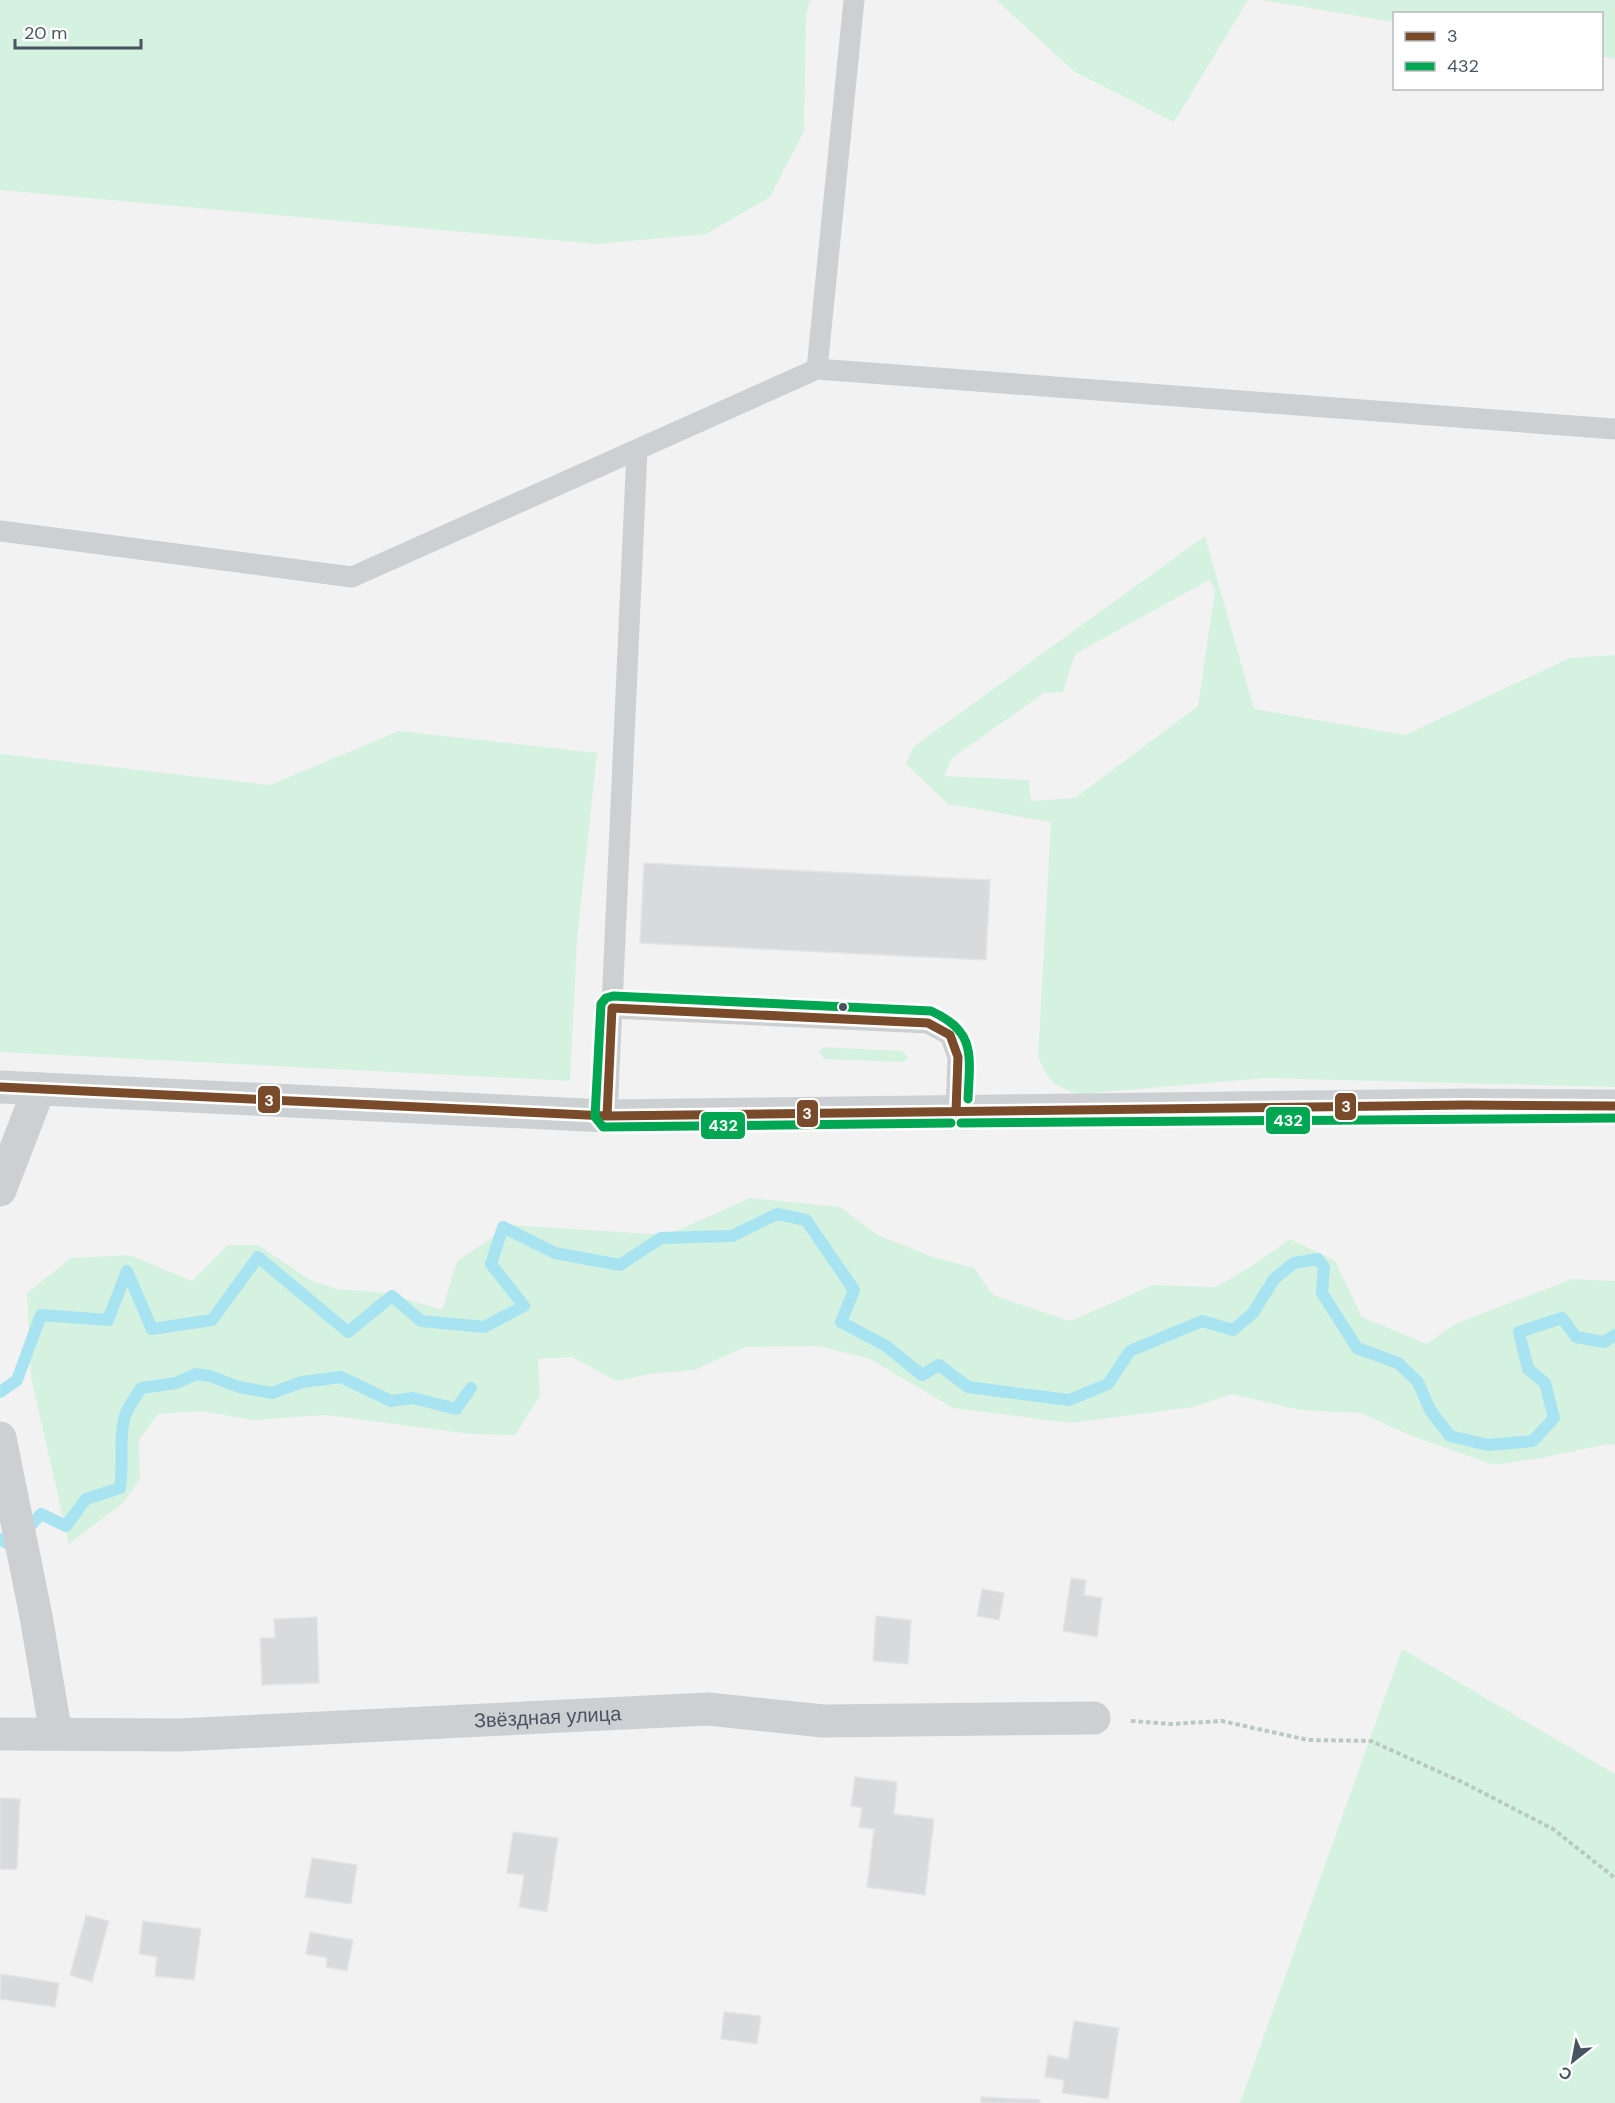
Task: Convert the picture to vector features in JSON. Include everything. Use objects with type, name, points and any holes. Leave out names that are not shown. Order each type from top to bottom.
[{"type":"street","points":[[0,1087],[607,1116],[1465,1105],[1615,1106]]},
{"type":"street","points":[[0,1190],[39,1089]]},
{"type":"street","points":[[0,1438],[22,1544],[56,1734]]},
{"type":"street","name":"Звёздная улица","points":[[0,1734],[180,1736],[708,1710],[823,1721],[1094,1718]]},
{"type":"lane","points":[[817,369],[854,0]]},
{"type":"lane","points":[[0,531],[352,577],[817,369],[1615,429]]},
{"type":"lane","points":[[607,1116],[637,450]]},
{"type":"lane","points":[[612,1008],[928,1023],[950,1035],[958,1057],[956,1112]]},
{"type":"path","points":[[1094,1718],[1172,1724],[1222,1721],[1308,1740],[1371,1741],[1464,1783],[1553,1829],[1615,1878]]},
{"type":"green space","points":[[0,0],[810,0],[806,16],[804,131],[770,197],[706,234],[597,244],[0,190]]},
{"type":"green space","points":[[996,0],[1248,0],[1174,122],[1075,72]]},
{"type":"green space","points":[[1262,0],[1615,0],[1615,59],[1603,56],[1603,12],[1393,12],[1393,22]]},
{"type":"green space","points":[[1205,536],[1254,709],[1405,735],[1570,658],[1615,655],[1615,1087],[1265,1078],[1080,1094],[1064,1089],[1049,1078],[1038,1057],[1051,822],[948,804],[906,764],[913,747]],"holes":[[[1209,580],[1215,590],[1198,706],[1075,798],[1031,801],[1029,780],[944,776],[952,758],[1044,693],[1063,692],[1075,654]]]},
{"type":"green space","points":[[399,731],[597,753],[577,940],[570,1081],[0,1052],[0,754],[270,785]]},
{"type":"green space","points":[[824,1047],[903,1051],[908,1059],[902,1062],[824,1059],[819,1051]]},
{"type":"green space","points":[[750,1198],[840,1207],[878,1235],[933,1257],[974,1268],[993,1295],[1070,1321],[1153,1285],[1216,1287],[1290,1239],[1335,1261],[1362,1317],[1427,1344],[1455,1324],[1572,1279],[1615,1281],[1615,1445],[1608,1444],[1494,1465],[1412,1436],[1361,1413],[1300,1410],[1232,1394],[1193,1407],[1070,1423],[953,1408],[870,1359],[818,1346],[745,1347],[694,1370],[650,1374],[616,1381],[572,1357],[538,1359],[540,1396],[515,1435],[471,1434],[326,1415],[253,1420],[202,1411],[158,1414],[139,1440],[140,1479],[123,1503],[69,1544],[31,1377],[27,1293],[71,1258],[130,1255],[192,1281],[228,1245],[258,1245],[312,1281],[337,1289],[387,1293],[442,1310],[457,1261],[511,1225],[667,1235]]},
{"type":"green space","points":[[1402,1649],[1615,1774],[1615,2103],[1240,2103]]},
{"type":"building","points":[[644,863],[990,880],[986,960],[640,943]]},
{"type":"building","points":[[1071,1578],[1086,1580],[1084,1595],[1102,1598],[1097,1637],[1063,1631]]},
{"type":"building","points":[[982,1589],[1004,1593],[999,1620],[977,1616]]},
{"type":"building","points":[[876,1616],[911,1620],[908,1664],[873,1661]]},
{"type":"building","points":[[317,1617],[319,1683],[262,1685],[260,1638],[275,1638],[274,1619]]},
{"type":"building","points":[[855,1777],[897,1782],[894,1814],[934,1819],[925,1895],[867,1887],[874,1829],[859,1827],[862,1808],[851,1806]]},
{"type":"building","points":[[0,1798],[20,1799],[17,1869],[0,1869]]},
{"type":"building","points":[[513,1832],[558,1838],[547,1912],[519,1907],[524,1875],[507,1873]]},
{"type":"building","points":[[312,1858],[357,1865],[351,1904],[305,1897]]},
{"type":"building","points":[[86,1915],[109,1921],[92,1982],[70,1975]]},
{"type":"building","points":[[143,1921],[201,1929],[194,1980],[155,1976],[157,1957],[139,1954]]},
{"type":"building","points":[[310,1932],[353,1940],[347,1971],[326,1967],[327,1958],[306,1954]]},
{"type":"building","points":[[1,1974],[59,1983],[55,2007],[0,1999]]},
{"type":"building","points":[[724,2012],[761,2016],[757,2044],[721,2039]]},
{"type":"building","points":[[1074,2021],[1119,2028],[1108,2099],[1062,2093],[1064,2080],[1045,2077],[1048,2055],[1068,2059]]},
{"type":"building","points":[[981,2097],[1040,2100],[1040,2103],[981,2103]]},
{"type":"waterway","points":[[0,1392],[17,1380],[41,1315],[108,1320],[127,1271],[152,1329],[212,1320],[258,1257],[348,1332],[392,1296],[421,1321],[484,1327],[524,1306],[491,1264],[503,1227],[555,1253],[620,1265],[661,1238],[732,1236],[777,1214],[806,1220],[854,1290],[841,1322],[886,1346],[922,1375],[939,1365],[968,1387],[1069,1400],[1108,1384],[1130,1351],[1202,1321],[1233,1330],[1253,1313],[1274,1279],[1294,1263],[1318,1259],[1324,1267],[1322,1293],[1357,1348],[1398,1363],[1418,1382],[1430,1410],[1450,1436],[1488,1445],[1533,1441],[1554,1418],[1545,1383],[1528,1369],[1519,1332],[1562,1318],[1576,1337],[1604,1342],[1615,1335]]},
{"type":"waterway","points":[[0,1539],[12,1546],[41,1514],[66,1526],[86,1499],[120,1488],[124,1421],[141,1388],[176,1383],[196,1374],[210,1376],[239,1387],[272,1393],[302,1382],[341,1377],[391,1401],[413,1398],[456,1409],[471,1388]]},
{"type":"transit line","name":"432","points":[[951,1123],[603,1127],[595,1117],[601,1004],[606,998],[613,996],[931,1011],[946,1019],[963,1036],[969,1057],[968,1099]]},
{"type":"transit line","name":"3","points":[[607,1116],[612,1008],[928,1023],[950,1035],[958,1057],[956,1112]]},
{"type":"transit line","name":"3","points":[[0,1087],[607,1116],[1465,1105],[1615,1106]]},
{"type":"transit line","name":"432","points":[[961,1123],[1615,1118]]}]
